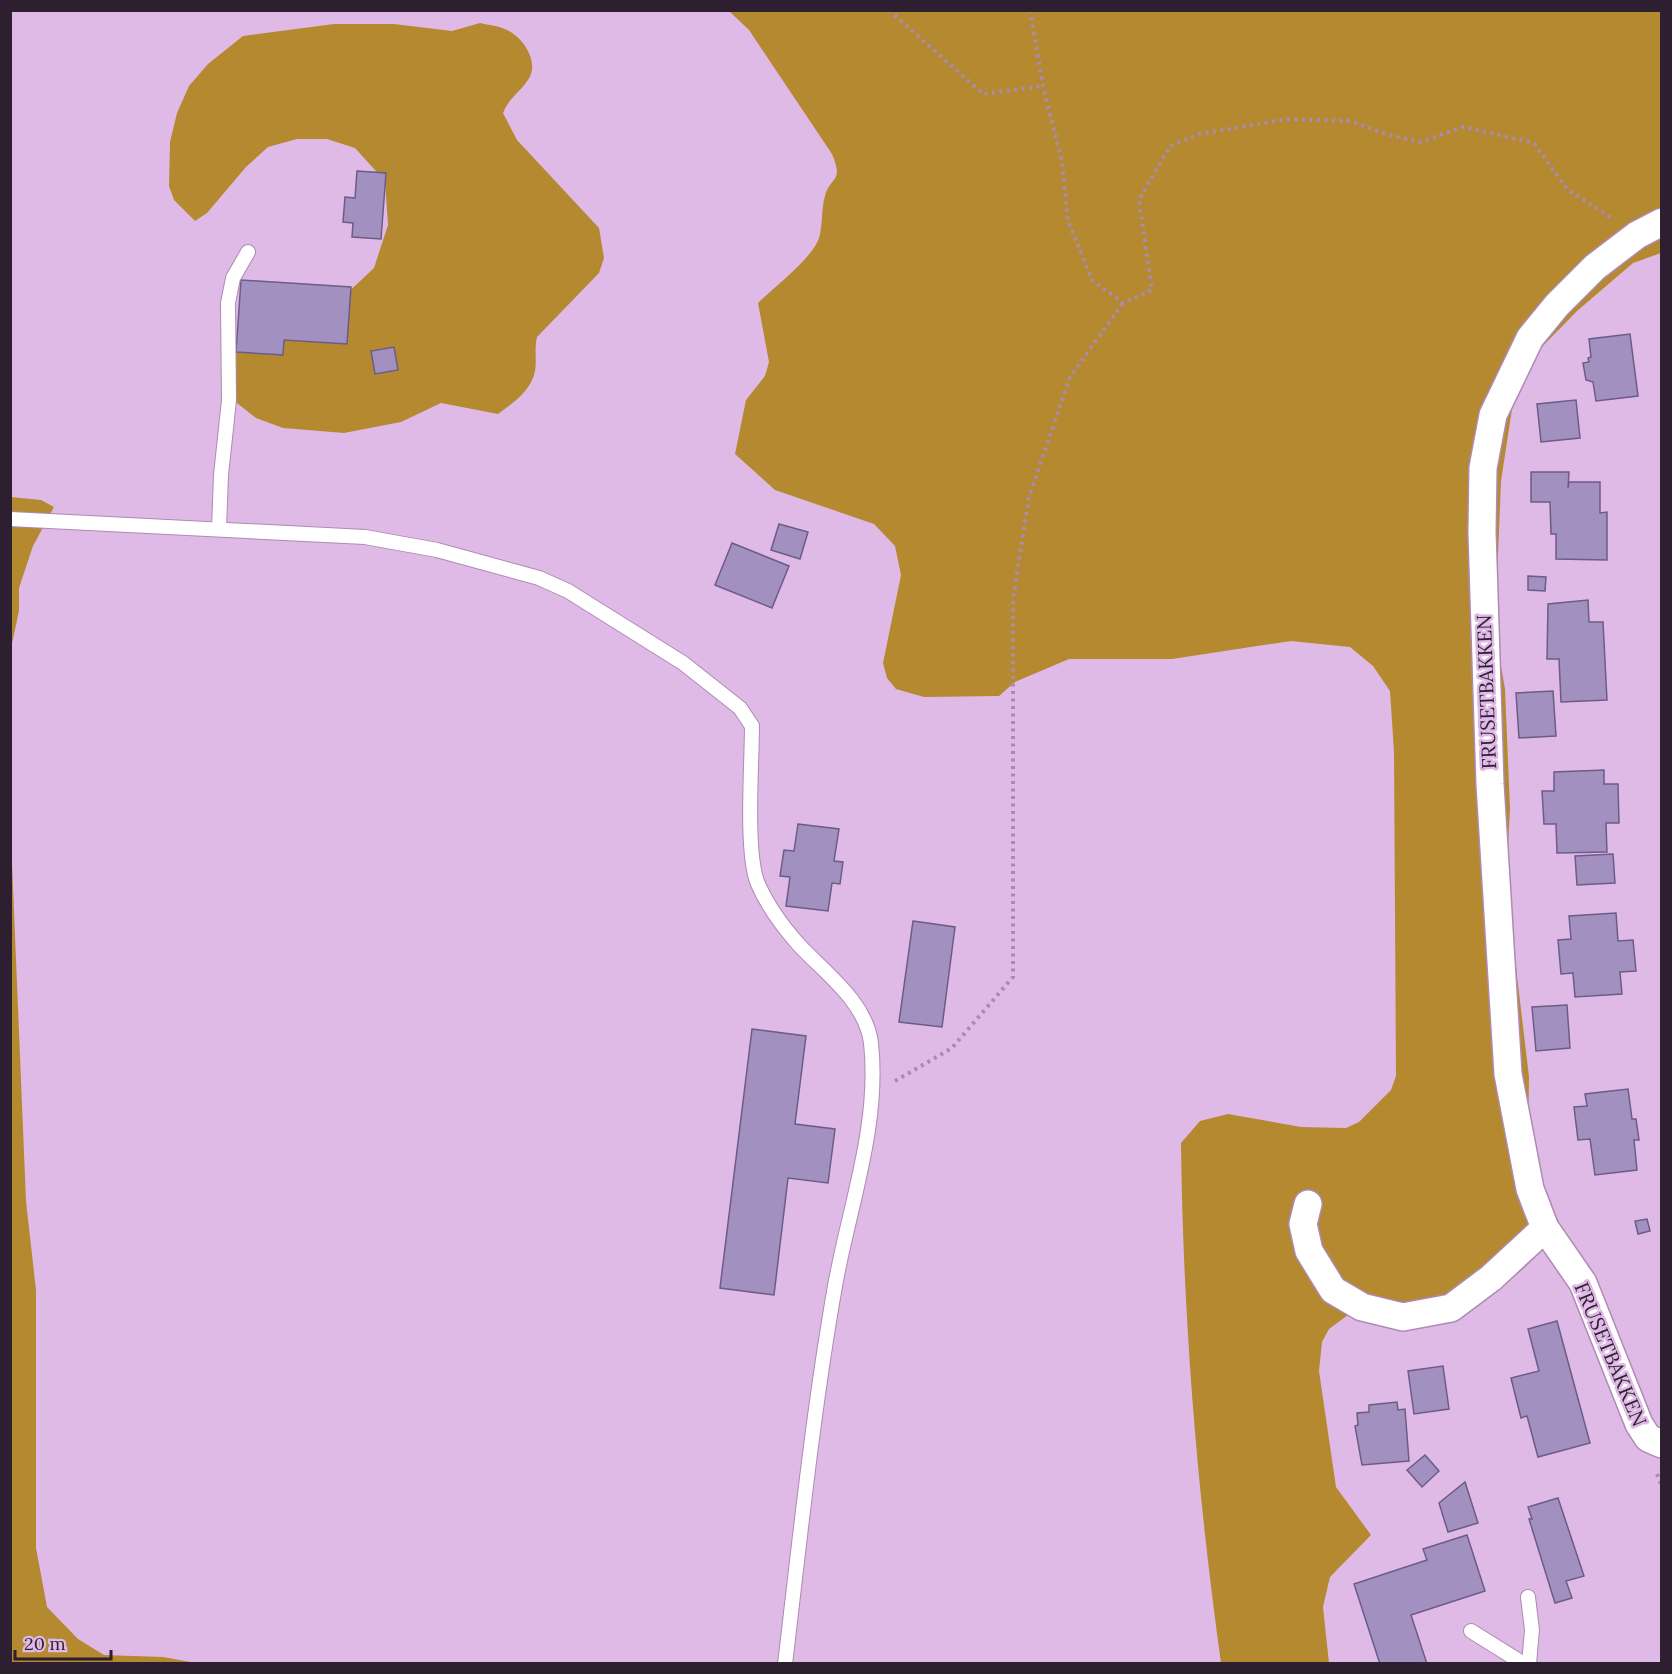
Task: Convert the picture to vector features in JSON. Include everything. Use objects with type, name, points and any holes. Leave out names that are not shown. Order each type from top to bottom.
[{"type":"street","name":"FRUSETBAKKEN","points":[[1662,222],[1636,235],[1595,267],[1557,305],[1530,338],[1493,415],[1483,468],[1483,596],[1490,784],[1508,1074],[1530,1189],[1545,1228],[1583,1283],[1639,1424],[1648,1438],[1662,1444]]},
{"type":"street","points":[[1308,1204],[1303,1224],[1309,1251],[1333,1290],[1362,1308],[1403,1317],[1451,1308],[1491,1278],[1545,1228]]},
{"type":"lane","points":[[219,529],[221,475],[229,400],[228,303],[233,278],[248,252]]},
{"type":"lane","points":[[10,519],[104,526],[219,529],[365,537],[437,550],[539,578],[568,591],[683,663],[740,708],[752,726],[752,833],[757,882],[775,916],[854,1003],[867,1023],[871,1044],[871,1094],[865,1144],[835,1285],[816,1404],[785,1664]]},
{"type":"lane","points":[[1528,1597],[1532,1630],[1529,1664]]},
{"type":"lane","points":[[1471,1631],[1524,1664]]},
{"type":"path","points":[[889,10],[983,94],[1043,86]]},
{"type":"path","points":[[1030,10],[1043,86],[1062,161],[1068,222],[1092,280],[1123,303]]},
{"type":"path","points":[[871,1094],[952,1048],[1013,977],[1013,599],[1029,497],[1070,377],[1123,303],[1152,290],[1139,200],[1170,146],[1200,134],[1287,118],[1350,121],[1389,135],[1421,142],[1463,128],[1534,143],[1567,189],[1636,235]]},
{"type":"shaded area","points":[[729,11],[1661,11],[1661,253],[1633,263],[1577,311],[1535,354],[1512,409],[1501,481],[1495,630],[1505,689],[1510,809],[1506,883],[1529,1077],[1528,1137],[1554,1237],[1523,1269],[1490,1297],[1464,1312],[1352,1312],[1329,1329],[1322,1342],[1319,1371],[1336,1487],[1371,1535],[1330,1577],[1323,1607],[1329,1663],[1221,1663],[1198,1469],[1188,1339],[1181,1143],[1200,1121],[1228,1114],[1301,1127],[1346,1128],[1359,1122],[1391,1090],[1396,1076],[1394,752],[1390,691],[1373,666],[1350,647],[1291,641],[1172,659],[1069,659],[1015,682],[999,696],[924,697],[896,689],[887,678],[883,663],[901,575],[895,546],[874,524],[775,490],[735,454],[746,400],[765,376],[769,362],[758,303],[801,264],[815,246],[820,233],[825,196],[837,170],[832,154],[749,30]]},
{"type":"shaded area","points":[[480,23],[507,30],[519,39],[528,52],[532,66],[531,73],[525,85],[508,103],[503,113],[517,140],[599,228],[604,258],[599,273],[537,337],[535,371],[530,385],[521,396],[498,414],[441,403],[401,422],[344,433],[283,428],[256,418],[233,400],[235,344],[257,325],[341,299],[374,268],[388,225],[385,181],[355,148],[327,139],[297,139],[268,147],[246,167],[207,213],[195,221],[174,200],[169,186],[170,142],[177,113],[189,86],[208,64],[243,36],[334,24],[394,24],[452,31]]},
{"type":"shaded area","points":[[11,497],[41,500],[54,507],[33,546],[19,588],[19,611],[11,648]]},
{"type":"shaded area","points":[[10,814],[26,1201],[36,1290],[36,1548],[47,1607],[78,1639],[104,1655],[163,1657],[196,1663],[11,1663]]},
{"type":"building","points":[[357,171],[386,173],[381,239],[352,237],[353,223],[343,222],[345,197],[355,198]]},
{"type":"building","points":[[241,280],[351,287],[347,344],[284,340],[283,355],[236,352]]},
{"type":"building","points":[[1630,334],[1638,396],[1596,401],[1593,382],[1586,380],[1583,363],[1589,362],[1588,358],[1591,357],[1589,339]]},
{"type":"building","points":[[394,347],[398,370],[375,374],[371,351]]},
{"type":"building","points":[[1576,400],[1580,438],[1541,442],[1537,404]]},
{"type":"building","points":[[1531,472],[1569,472],[1568,488],[1569,482],[1600,482],[1600,513],[1607,512],[1607,560],[1556,559],[1556,534],[1551,534],[1550,502],[1531,502]]},
{"type":"building","points":[[779,524],[808,532],[800,559],[771,550]]},
{"type":"building","points":[[732,543],[789,566],[772,608],[715,585]]},
{"type":"building","points":[[1528,576],[1546,577],[1545,591],[1528,590]]},
{"type":"building","points":[[1588,600],[1589,622],[1603,622],[1607,700],[1561,702],[1559,659],[1547,659],[1548,604]]},
{"type":"building","points":[[1553,691],[1556,736],[1519,738],[1516,693]]},
{"type":"building","points":[[1604,770],[1604,784],[1618,784],[1619,823],[1606,823],[1607,852],[1557,853],[1556,824],[1544,824],[1542,791],[1554,791],[1554,772]]},
{"type":"building","points":[[798,824],[839,829],[834,861],[843,862],[840,884],[832,883],[828,911],[786,906],[790,877],[780,876],[784,850],[794,851]]},
{"type":"building","points":[[1613,854],[1615,883],[1577,885],[1575,856]]},
{"type":"building","points":[[1616,913],[1618,941],[1633,940],[1636,971],[1620,972],[1622,994],[1575,997],[1573,973],[1561,974],[1558,940],[1571,939],[1569,916]]},
{"type":"building","points":[[913,921],[955,927],[942,1027],[899,1022]]},
{"type":"building","points":[[1567,1005],[1570,1048],[1536,1051],[1532,1007]]},
{"type":"building","points":[[752,1029],[806,1036],[795,1124],[835,1129],[828,1183],[788,1178],[774,1295],[720,1288]]},
{"type":"building","points":[[1628,1089],[1632,1119],[1636,1119],[1639,1140],[1634,1140],[1637,1170],[1595,1175],[1590,1139],[1578,1140],[1574,1107],[1587,1106],[1585,1094]]},
{"type":"building","points":[[1647,1219],[1650,1231],[1638,1234],[1635,1221]]},
{"type":"building","points":[[1557,1321],[1590,1443],[1538,1457],[1527,1416],[1521,1418],[1511,1378],[1539,1371],[1528,1329]]},
{"type":"building","points":[[1443,1366],[1449,1409],[1414,1414],[1408,1371]]},
{"type":"building","points":[[1397,1402],[1398,1410],[1405,1409],[1409,1461],[1362,1465],[1355,1426],[1358,1425],[1357,1413],[1369,1412],[1369,1405]]},
{"type":"building","points":[[1425,1455],[1439,1471],[1422,1487],[1407,1470]]},
{"type":"building","points":[[1465,1482],[1478,1523],[1448,1532],[1439,1503]]},
{"type":"building","points":[[1558,1498],[1584,1576],[1566,1581],[1572,1598],[1555,1603],[1529,1519],[1532,1519],[1528,1507]]},
{"type":"building","points":[[1467,1535],[1485,1591],[1411,1615],[1427,1664],[1380,1664],[1354,1584],[1427,1560],[1423,1549]]}]
